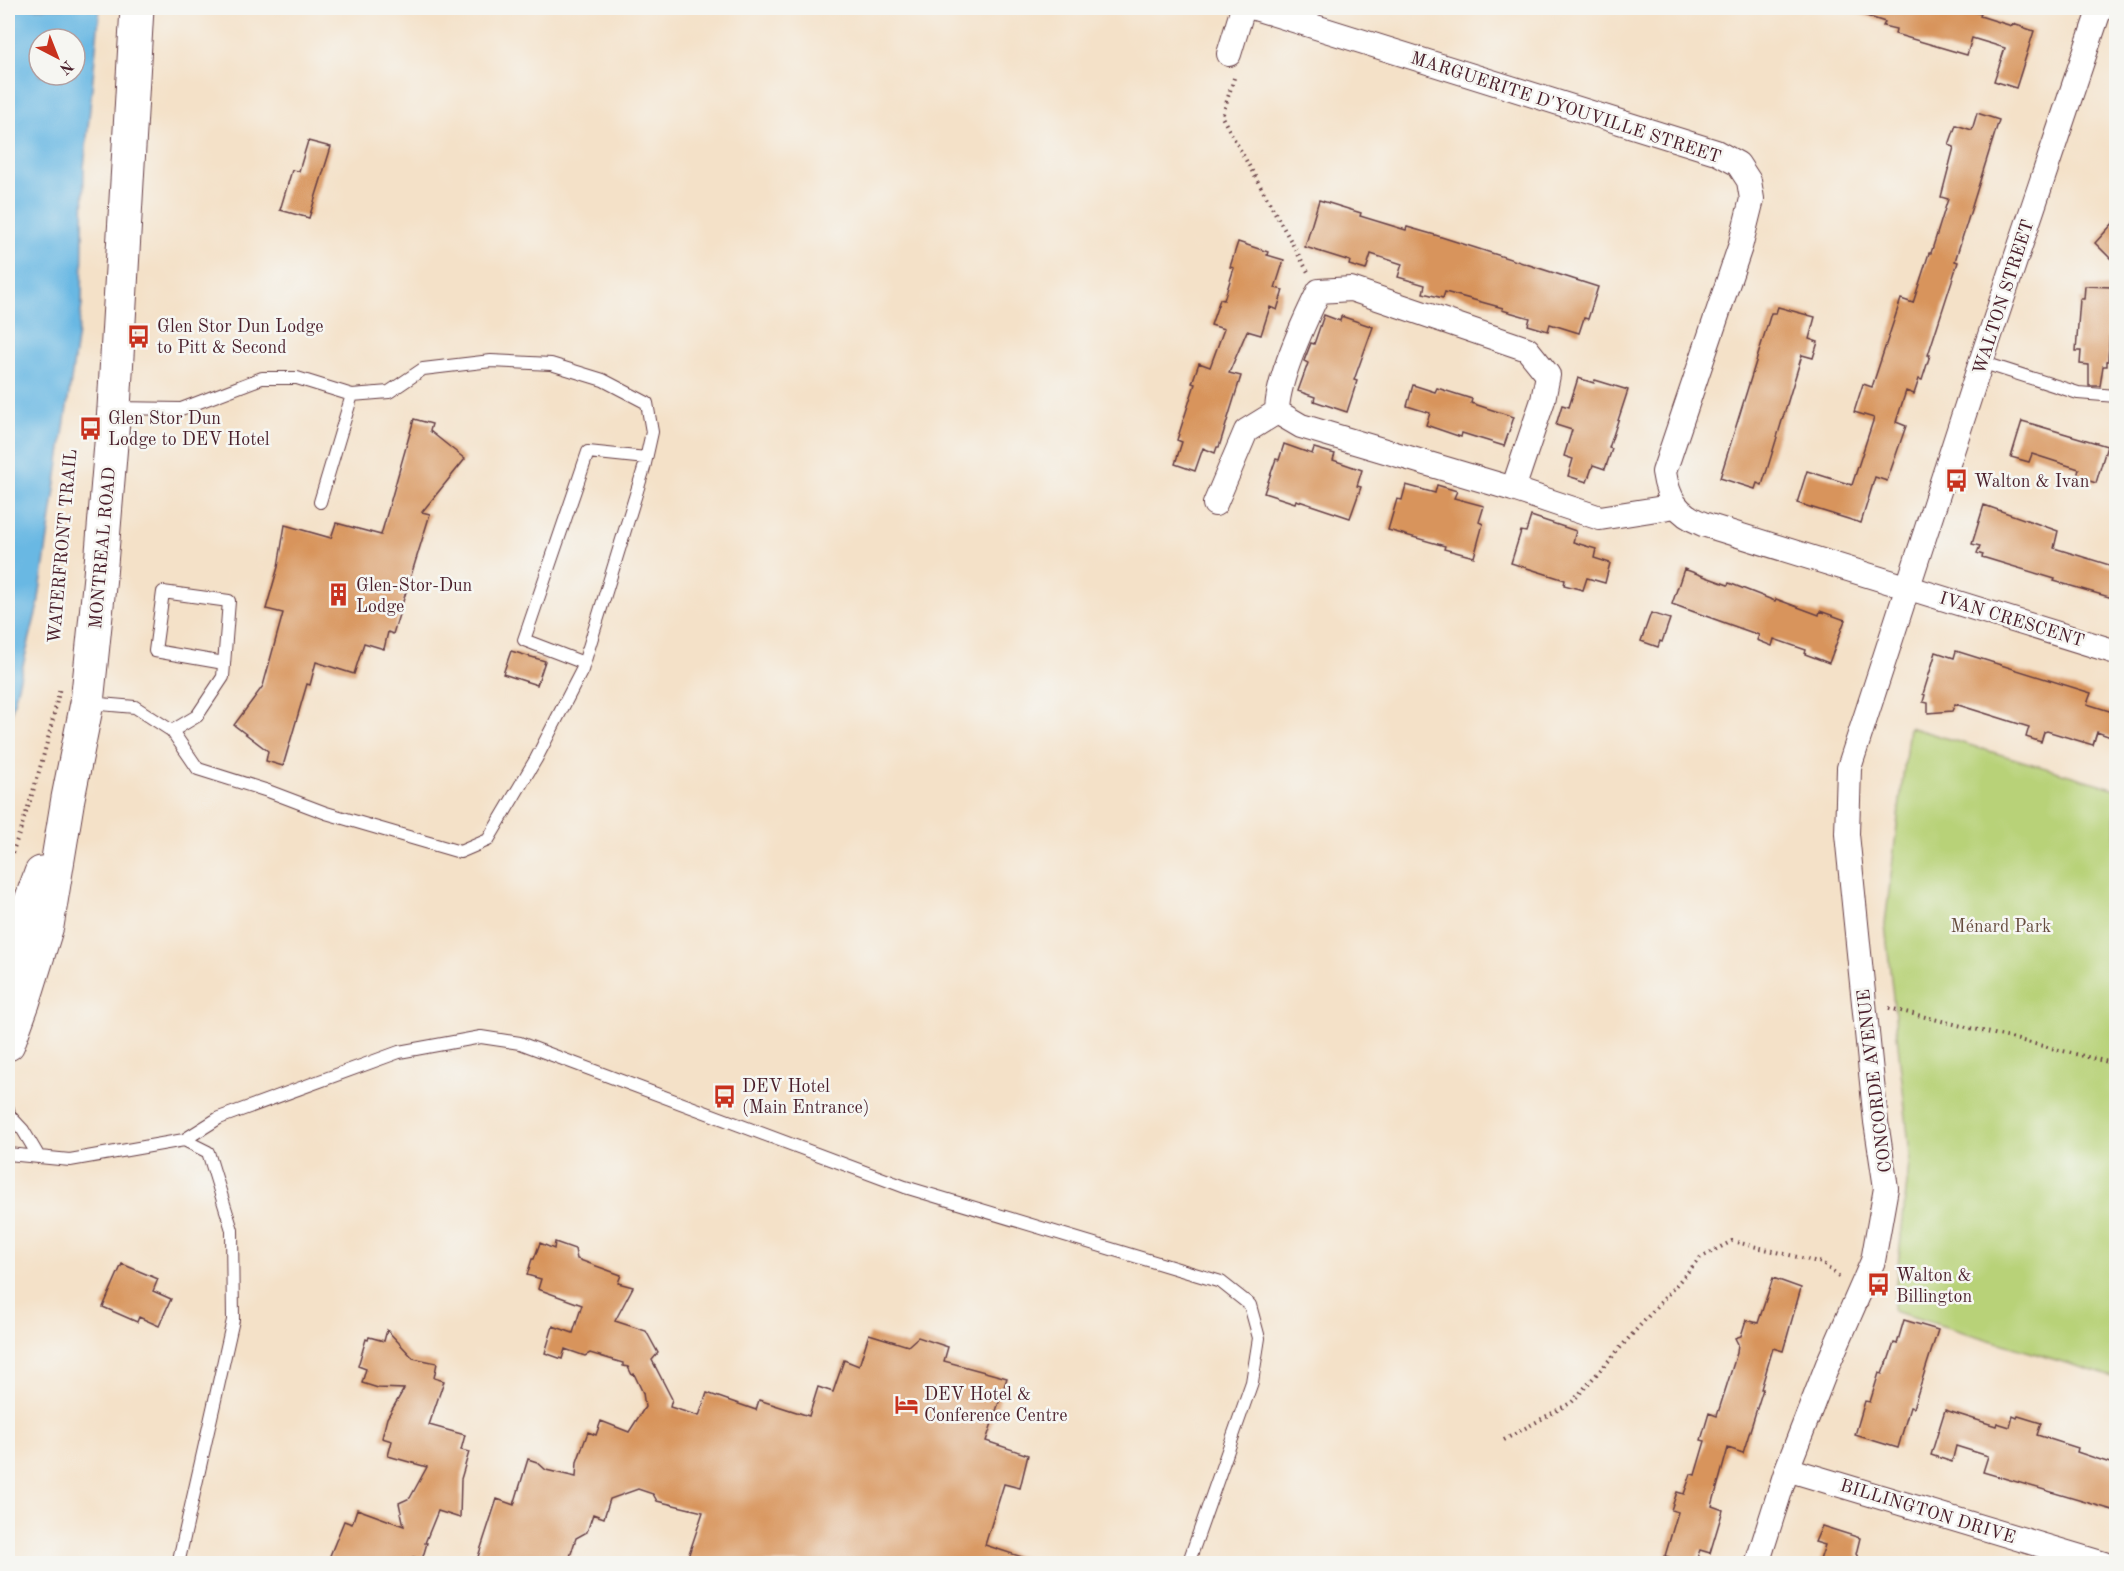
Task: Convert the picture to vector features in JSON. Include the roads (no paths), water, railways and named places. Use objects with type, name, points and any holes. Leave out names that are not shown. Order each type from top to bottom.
[{"type":"main road","name":"MONTREAL ROAD","points":[[8,1044],[47,926],[68,798],[87,703],[114,408],[137,8]]},
{"type":"main road","name":"MONTREAL ROAD","points":[[8,964],[68,798]]},
{"type":"street","points":[[1229,54],[1244,8]]},
{"type":"street","name":"MARGUERITE D'YOUVILLE STREET","points":[[1255,8],[1716,152],[1738,164],[1749,181],[1752,199],[1740,247],[1664,472],[1667,490],[1676,506]]},
{"type":"street","name":"WALTON STREET","points":[[1908,586],[2100,8]]},
{"type":"street","points":[[1277,412],[1277,396],[1305,319],[1319,291],[1351,288],[1527,349],[1548,375],[1543,400],[1513,489]]},
{"type":"street","points":[[1277,412],[1301,426],[1513,489],[1600,518],[1676,506],[1688,518],[1703,525],[1908,586]]},
{"type":"street","points":[[1215,504],[1246,431],[1277,412]]},
{"type":"street","name":"IVAN CRESCENT","points":[[1908,586],[2116,652]]},
{"type":"street","name":"CONCORDE AVENUE","points":[[1757,1563],[1787,1469],[1828,1364],[1873,1262],[1886,1188],[1876,1122],[1848,846],[1849,768],[1908,586]]},
{"type":"street","name":"BILLINGTON DRIVE","points":[[1787,1469],[2047,1556],[2104,1563]]},
{"type":"lane","points":[[87,703],[135,707],[172,731],[198,769],[268,791],[326,813],[460,852],[488,840],[536,759],[584,663],[652,432],[647,403],[603,380],[551,364],[491,361],[423,369],[389,392],[352,395],[297,378],[262,378],[181,409],[114,408]]},
{"type":"lane","points":[[1981,363],[2078,393],[2116,396]]},
{"type":"lane","points":[[320,502],[352,395]]},
{"type":"lane","points":[[584,663],[524,640],[588,452],[646,458]]},
{"type":"lane","points":[[172,731],[197,716],[223,677],[229,601],[163,592],[155,651],[224,663]]},
{"type":"lane","points":[[9,1158],[39,1157],[70,1160],[184,1140],[219,1118],[399,1052],[481,1036],[520,1043],[905,1187],[1221,1282],[1250,1305],[1259,1338],[1252,1382],[1188,1563]]},
{"type":"lane","points":[[8,1109],[9,1115],[23,1130],[39,1157]]},
{"type":"lane","points":[[178,1563],[233,1320],[232,1230],[208,1152],[184,1140]]},
{"type":"water","points":[[8,8],[100,8],[84,168],[82,305],[38,605],[8,726]]},
{"type":"place","name":"Glen Stor Dun Lodge to Pitt & Second","points":[[139,336]]},
{"type":"place","name":"Glen Stor Dun Lodge to DEV Hotel","points":[[90,428]]},
{"type":"place","name":"Walton & Ivan","points":[[1956,481]]},
{"type":"place","name":"Glen-Stor-Dun Lodge","points":[[338,595]]},
{"type":"place","name":"DEV Hotel (Main Entrance)","points":[[724,1096]]},
{"type":"place","name":"Walton & Billington","points":[[1878,1285]]},
{"type":"place","name":"DEV Hotel & Conference Centre","points":[[906,1404]]},
{"type":"park label","name":"Ménard Park","points":[[2001,926]]}]
